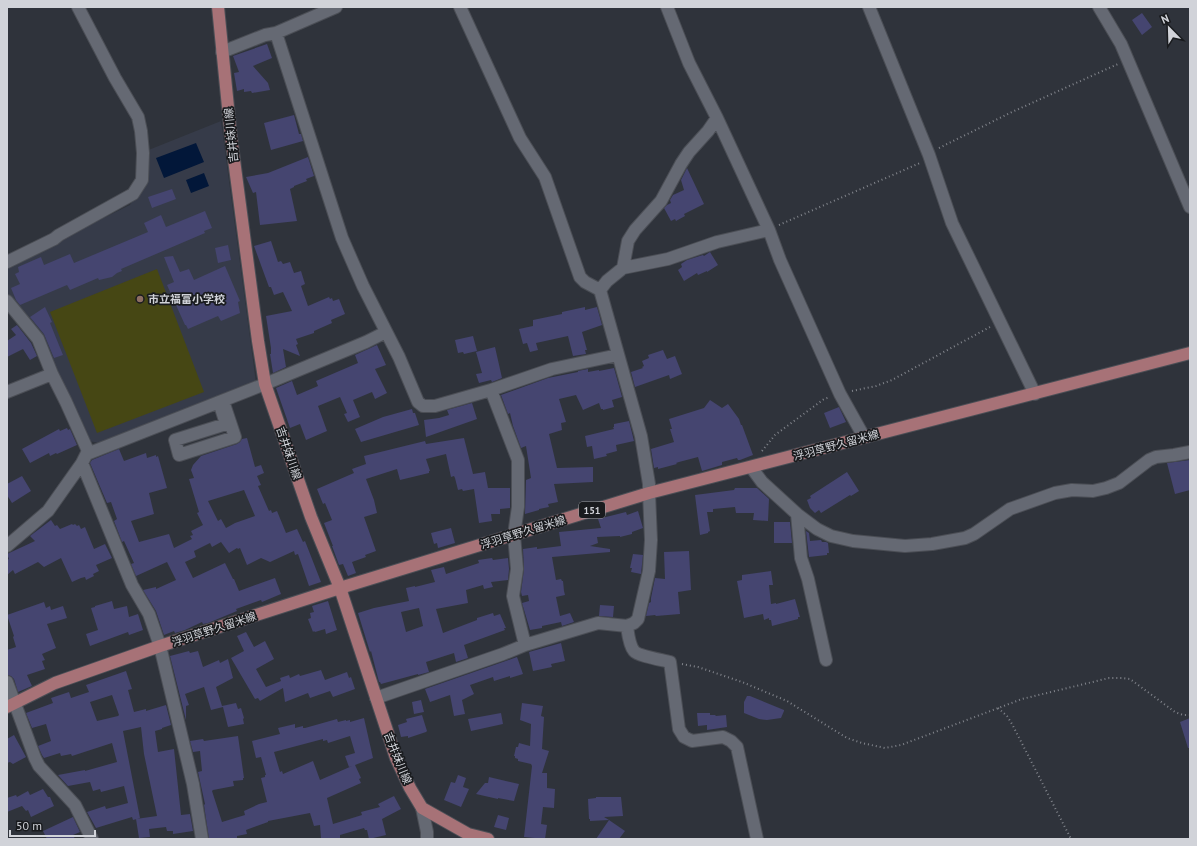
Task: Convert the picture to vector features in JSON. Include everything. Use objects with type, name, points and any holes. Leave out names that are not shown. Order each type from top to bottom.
[{"type":"main road","name":"吉井妹川線","points":[[218,7],[241,219],[265,384],[311,517],[340,588],[396,758],[410,788],[422,808],[468,834],[488,839]]},
{"type":"main road","name":"浮羽草野久留米線","points":[[11,705],[55,683],[160,646],[340,588],[649,493],[1190,353]]},
{"type":"street","points":[[7,262],[54,239],[133,194],[142,180],[143,153],[138,117],[115,78],[78,7]]},
{"type":"street","points":[[222,52],[265,35],[276,33],[336,7]]},
{"type":"street","points":[[376,698],[525,645],[598,623],[627,626],[634,623],[638,619],[650,571],[651,540],[649,484],[641,436],[600,290],[585,282],[580,277],[545,177],[520,138],[460,7]]},
{"type":"street","points":[[667,7],[689,63],[717,118],[769,230],[780,260],[840,394],[864,437]]},
{"type":"street","points":[[869,7],[929,155],[952,224],[1035,394]]},
{"type":"street","points":[[1099,7],[1121,44],[1190,207]]},
{"type":"street","points":[[276,33],[342,238],[363,286],[399,357],[418,402],[423,406],[435,406],[491,390],[552,369],[618,355]]},
{"type":"street","points":[[623,268],[628,241],[634,230],[662,201],[681,164],[717,118]]},
{"type":"street","points":[[600,290],[607,281],[623,268],[668,260],[717,242],[769,230]]},
{"type":"street","points":[[7,301],[38,339],[52,374],[88,451],[85,458],[48,511],[7,546]]},
{"type":"street","points":[[85,458],[366,342],[386,332]]},
{"type":"street","points":[[7,392],[52,374]]},
{"type":"street","points":[[491,390],[518,460],[518,507],[514,535],[517,569],[513,596],[525,645]]},
{"type":"street","points":[[221,402],[235,437],[179,455],[175,440],[226,424],[221,402]]},
{"type":"street","points":[[754,466],[762,482],[797,514],[817,529],[831,536],[853,541],[905,546],[932,544],[965,538],[974,534],[1010,509],[1055,493],[1072,490],[1094,491],[1106,488],[1119,483],[1149,460],[1156,457],[1190,452]]},
{"type":"street","points":[[85,458],[132,585],[149,614],[160,646],[193,784],[202,839]]},
{"type":"street","points":[[797,514],[801,558],[808,579],[826,660]]},
{"type":"street","points":[[627,626],[633,651],[670,662],[679,729],[684,737],[692,741],[723,737],[731,740],[737,747],[757,839]]},
{"type":"street","points":[[7,682],[11,705],[34,758],[39,766],[75,805],[92,839]]},
{"type":"street","points":[[422,808],[427,839]]},
{"type":"path","points":[[769,230],[923,161],[938,149],[1012,112],[1128,60]]},
{"type":"path","points":[[754,466],[763,449],[775,435],[824,399],[876,386],[892,380],[1000,322]]},
{"type":"path","points":[[670,662],[698,667],[742,682],[787,701],[847,738],[885,748],[901,744],[1022,699],[1109,678],[1122,678],[1130,680],[1175,712],[1183,715],[1190,715]]},
{"type":"path","points":[[998,708],[1007,716],[1012,724],[1072,839]]},
{"type":"shaded area","points":[[221,121],[256,383],[99,443],[89,441],[41,335],[7,295],[7,265],[130,205],[146,176],[146,151]]},
{"type":"shaded area","points":[[157,269],[204,392],[97,433],[50,312]]},
{"type":"water","points":[[196,143],[204,162],[164,178],[156,158]]},
{"type":"water","points":[[204,173],[209,186],[191,193],[186,180]]},
{"type":"building","points":[[1142,13],[1152,27],[1142,35],[1132,20]]},
{"type":"building","points":[[267,44],[272,58],[253,66],[268,83],[270,90],[252,93],[251,91],[244,92],[244,89],[237,91],[234,73],[239,72],[233,56]]},
{"type":"building","points":[[294,115],[299,134],[301,134],[303,141],[271,150],[264,123]]},
{"type":"building","points":[[308,157],[314,176],[290,189],[297,221],[260,225],[256,192],[253,193],[246,177],[268,173]]},
{"type":"building","points":[[687,168],[704,204],[684,214],[685,216],[676,221],[675,219],[671,221],[664,208],[671,203],[670,200],[673,195],[684,190],[681,180]]},
{"type":"building","points":[[172,189],[176,199],[152,208],[148,197]]},
{"type":"building","points":[[205,211],[212,228],[204,231],[205,233],[121,269],[122,271],[112,277],[99,280],[98,278],[70,290],[67,285],[20,305],[16,300],[11,288],[20,284],[15,274],[19,272],[18,267],[41,257],[44,265],[70,254],[74,263],[148,232],[144,223],[161,215],[166,227]]},
{"type":"building","points":[[271,241],[278,262],[281,261],[283,264],[290,262],[294,273],[301,271],[305,284],[301,286],[308,306],[329,297],[330,299],[332,298],[333,301],[339,299],[345,314],[331,320],[332,323],[314,331],[314,333],[296,339],[298,344],[296,345],[300,356],[283,349],[286,367],[273,373],[266,316],[292,311],[283,292],[274,295],[271,287],[269,287],[254,246]]},
{"type":"building","points":[[228,245],[231,260],[218,263],[215,248]]},
{"type":"building","points":[[710,252],[718,265],[707,272],[698,275],[697,273],[684,281],[678,270],[682,267],[681,264],[687,260],[703,255],[704,256]]},
{"type":"building","points":[[173,256],[180,272],[189,269],[194,280],[225,266],[240,301],[238,302],[240,313],[221,321],[218,316],[188,329],[167,285],[174,282],[164,257]]},
{"type":"building","points":[[45,307],[52,322],[50,323],[63,355],[54,358],[44,334],[30,317]]},
{"type":"building","points":[[585,307],[585,310],[597,307],[602,325],[582,332],[587,350],[585,350],[586,354],[573,356],[568,336],[536,343],[538,350],[530,352],[527,343],[523,344],[519,329],[533,326],[533,320],[562,314],[562,312]]},
{"type":"building","points":[[17,325],[31,343],[37,356],[30,360],[23,349],[7,357],[7,341],[16,335],[11,329]]},
{"type":"building","points":[[473,336],[477,351],[464,354],[463,352],[458,353],[455,340]]},
{"type":"building","points":[[377,345],[386,365],[375,369],[387,393],[375,399],[372,392],[353,400],[360,417],[348,422],[344,414],[347,413],[340,397],[318,406],[327,431],[306,440],[300,424],[290,428],[276,388],[292,381],[297,395],[318,386],[316,381],[358,363],[355,355]]},
{"type":"building","points":[[495,347],[502,378],[492,382],[491,380],[479,383],[476,374],[482,373],[476,352]]},
{"type":"building","points":[[663,350],[667,359],[675,356],[682,374],[670,379],[669,375],[635,387],[631,372],[643,368],[642,367],[644,366],[642,361],[649,358],[648,355]]},
{"type":"building","points":[[614,368],[622,397],[612,400],[614,407],[603,410],[601,409],[599,403],[583,410],[576,395],[559,399],[566,422],[561,423],[562,430],[549,434],[557,468],[593,467],[593,482],[554,484],[558,502],[548,504],[549,507],[525,514],[526,480],[531,478],[526,446],[521,448],[510,413],[508,414],[501,395],[548,378],[588,369],[588,372]]},
{"type":"building","points":[[710,400],[722,408],[728,404],[742,425],[753,455],[740,460],[737,458],[722,462],[722,465],[702,471],[698,457],[658,469],[658,467],[654,468],[651,449],[674,442],[669,419],[704,408]]},
{"type":"building","points":[[472,403],[477,419],[426,437],[424,420],[449,415],[447,410]]},
{"type":"building","points":[[839,407],[846,422],[830,428],[824,413]]},
{"type":"building","points":[[412,409],[419,425],[361,442],[355,429],[383,417]]},
{"type":"building","points":[[629,421],[634,441],[616,445],[617,451],[606,454],[607,456],[594,459],[592,446],[587,447],[585,436],[614,429],[614,424]]},
{"type":"building","points":[[67,428],[68,430],[70,429],[77,445],[50,456],[49,453],[30,463],[22,449],[59,429],[60,431]]},
{"type":"building","points":[[247,438],[255,467],[261,465],[264,473],[257,476],[261,485],[258,486],[269,511],[271,510],[272,513],[277,511],[286,533],[297,529],[303,542],[305,541],[321,582],[309,586],[298,554],[295,555],[294,551],[270,562],[261,558],[247,565],[240,548],[237,548],[229,553],[221,542],[212,547],[210,543],[194,551],[196,557],[185,562],[193,578],[225,563],[239,591],[275,578],[281,594],[262,602],[261,600],[236,609],[237,611],[208,623],[203,624],[202,622],[185,630],[175,633],[174,631],[164,635],[156,611],[143,590],[156,587],[156,589],[176,580],[167,562],[136,576],[131,564],[134,563],[124,541],[122,542],[114,521],[117,519],[111,502],[107,503],[90,463],[92,460],[119,449],[124,461],[146,453],[147,458],[156,455],[156,457],[158,456],[167,488],[149,493],[154,514],[131,521],[139,542],[169,534],[174,548],[192,539],[190,536],[193,535],[191,531],[203,525],[197,513],[199,512],[189,479],[194,478],[191,470],[193,465],[201,456],[237,444],[242,439]],"holes":[[[244,490],[255,516],[226,528],[221,519],[218,521],[208,501]]]},
{"type":"building","points":[[464,438],[473,474],[485,472],[488,488],[510,488],[510,508],[500,509],[500,514],[491,514],[492,521],[479,523],[474,489],[463,491],[462,489],[458,490],[454,476],[451,477],[446,454],[426,459],[430,471],[429,473],[400,480],[397,469],[366,479],[377,513],[364,517],[376,551],[365,555],[366,557],[352,562],[356,573],[348,576],[343,564],[339,565],[332,546],[324,523],[332,520],[317,489],[354,473],[352,469],[366,464],[364,456],[425,441],[426,444]]},
{"type":"building","points":[[1190,460],[1190,490],[1175,494],[1167,463]]},
{"type":"building","points":[[847,472],[859,491],[821,513],[819,510],[815,513],[810,508],[807,500],[811,498],[810,496]]},
{"type":"building","points":[[22,476],[31,491],[12,503],[7,495],[7,484]]},
{"type":"building","points":[[735,488],[757,488],[769,499],[768,521],[753,520],[754,513],[736,513],[735,507],[713,509],[713,512],[707,512],[710,531],[700,535],[695,495],[734,490]]},
{"type":"building","points":[[638,511],[643,528],[632,532],[632,534],[620,537],[597,537],[598,543],[590,546],[610,549],[610,552],[552,557],[556,580],[561,579],[563,581],[565,595],[556,597],[560,616],[570,613],[574,622],[562,626],[561,622],[530,630],[522,603],[529,601],[528,595],[522,596],[521,592],[524,569],[523,549],[561,546],[559,532],[601,528],[598,519],[626,512],[627,515]]},
{"type":"building","points":[[51,520],[55,526],[57,525],[60,529],[72,524],[77,526],[79,525],[81,529],[85,527],[94,549],[105,544],[112,558],[96,565],[99,571],[93,574],[94,576],[86,580],[85,577],[72,582],[61,558],[44,567],[38,562],[15,574],[13,570],[7,575],[7,560],[9,559],[7,554],[35,541],[30,536]]},
{"type":"building","points":[[774,522],[790,522],[792,543],[774,543]]},
{"type":"building","points":[[451,528],[455,543],[438,548],[437,543],[434,544],[431,533]]},
{"type":"building","points":[[806,531],[809,533],[810,541],[821,540],[822,542],[828,543],[829,553],[827,553],[827,555],[809,557]]},
{"type":"building","points":[[689,551],[691,590],[678,592],[680,614],[646,616],[649,603],[651,602],[655,578],[665,579],[664,552]]},
{"type":"building","points":[[633,554],[643,555],[641,574],[631,572],[632,568],[630,568]]},
{"type":"building","points":[[508,558],[508,580],[491,582],[493,587],[484,589],[483,585],[466,590],[468,603],[436,609],[443,633],[477,620],[477,618],[493,613],[494,616],[500,614],[506,628],[504,628],[505,630],[464,645],[468,658],[456,662],[454,653],[426,662],[429,672],[381,684],[379,682],[371,651],[370,652],[358,613],[374,608],[409,601],[406,588],[435,582],[431,570],[444,567],[446,574],[479,563],[478,560]],"holes":[[[419,608],[423,626],[406,632],[401,612]]]},
{"type":"building","points":[[771,571],[773,585],[769,585],[771,604],[795,599],[800,617],[798,617],[798,619],[772,626],[769,618],[764,620],[763,614],[744,618],[737,581],[742,580],[742,575]]},
{"type":"building","points":[[112,601],[114,609],[127,606],[129,617],[138,614],[143,630],[129,635],[128,632],[90,646],[86,634],[98,630],[91,608]]},
{"type":"building","points":[[328,601],[337,630],[326,634],[325,629],[313,632],[308,619],[311,618],[310,613],[314,612],[312,606]]},
{"type":"building","points":[[44,602],[46,608],[50,606],[51,610],[63,606],[67,618],[47,624],[56,648],[42,654],[45,660],[42,661],[45,669],[27,675],[32,686],[18,692],[14,679],[7,675],[7,650],[16,647],[7,615]]},
{"type":"building","points":[[600,605],[614,606],[613,617],[599,616]]},
{"type":"building","points":[[246,632],[254,647],[265,641],[274,659],[256,669],[266,687],[281,681],[280,678],[289,675],[290,678],[299,674],[300,676],[321,670],[325,680],[347,672],[349,678],[351,677],[355,689],[333,697],[330,691],[310,698],[308,693],[285,702],[283,688],[260,701],[258,698],[255,699],[231,658],[244,651],[237,636]]},
{"type":"building","points":[[561,643],[565,661],[551,664],[552,667],[533,671],[529,652]]},
{"type":"building","points":[[189,651],[190,653],[198,651],[203,667],[219,660],[220,663],[228,659],[233,678],[216,687],[222,706],[236,703],[238,709],[241,708],[244,724],[228,727],[223,707],[211,710],[204,687],[185,694],[189,705],[186,706],[186,720],[170,656]]},
{"type":"building","points":[[517,657],[523,674],[494,681],[493,677],[470,685],[474,694],[462,700],[465,714],[454,716],[450,695],[430,702],[425,689]]},
{"type":"building","points":[[126,671],[132,689],[128,690],[134,712],[146,709],[146,711],[166,705],[171,725],[155,731],[158,752],[174,749],[181,815],[190,814],[193,831],[173,834],[173,831],[167,831],[166,827],[149,829],[150,837],[139,838],[136,819],[133,820],[132,817],[96,828],[87,812],[105,806],[106,809],[128,803],[124,786],[101,792],[100,789],[93,791],[90,782],[68,786],[58,775],[85,771],[117,762],[112,743],[72,756],[71,754],[61,756],[60,753],[44,758],[38,746],[51,741],[46,724],[32,728],[26,713],[53,703],[51,698],[69,692],[71,698],[89,692],[86,685]],"holes":[[[112,695],[119,715],[97,721],[90,702]],[[141,727],[144,754],[157,816],[137,819],[140,818],[123,731]]]},
{"type":"building","points":[[747,696],[784,710],[781,718],[767,720],[759,719],[744,713],[744,702]]},
{"type":"building","points":[[421,700],[424,712],[414,714],[412,702]]},
{"type":"building","points":[[522,703],[543,706],[541,716],[544,717],[542,749],[549,751],[542,773],[547,773],[547,788],[555,789],[554,808],[543,807],[541,824],[547,825],[545,839],[524,837],[532,766],[531,764],[518,761],[518,759],[514,756],[516,747],[518,747],[519,743],[530,746],[531,724],[520,720]]},
{"type":"building","points":[[501,713],[503,724],[471,731],[468,719]]},
{"type":"building","points":[[697,713],[710,713],[710,715],[716,716],[726,715],[727,727],[707,730],[707,725],[698,726]]},
{"type":"building","points":[[422,715],[427,731],[408,738],[408,736],[401,737],[398,725],[407,722],[406,719]]},
{"type":"building","points":[[364,718],[373,758],[355,765],[361,778],[359,779],[361,783],[327,798],[333,824],[362,815],[361,812],[380,807],[378,804],[394,796],[401,809],[382,819],[386,835],[369,839],[367,830],[364,828],[340,835],[340,838],[321,838],[320,825],[314,826],[310,813],[268,821],[246,830],[247,834],[237,836],[237,839],[209,839],[205,804],[198,772],[202,771],[200,751],[193,752],[190,741],[203,739],[204,741],[238,736],[244,778],[243,780],[233,781],[234,786],[212,791],[222,822],[245,815],[244,811],[267,802],[261,778],[265,777],[266,775],[261,757],[256,758],[252,741],[280,734],[278,728],[295,724],[295,728],[303,726],[303,728],[305,728],[337,719],[338,722],[350,720],[350,722]],"holes":[[[350,736],[355,753],[345,756],[349,767],[352,766],[320,780],[313,761],[283,774],[282,771],[280,772],[274,752],[323,739],[323,741],[327,740],[328,743]]]},
{"type":"building","points":[[1190,718],[1190,748],[1188,748],[1180,722]]},
{"type":"building","points":[[14,735],[26,757],[13,764],[10,762],[7,763],[7,739]]},
{"type":"building","points":[[458,775],[466,778],[463,787],[469,789],[461,807],[444,800],[451,782],[455,783]]},
{"type":"building","points":[[489,777],[519,784],[514,801],[476,794],[485,783],[488,783]]},
{"type":"building","points":[[43,789],[48,797],[50,797],[54,806],[31,817],[28,810],[26,811],[22,806],[7,812],[7,798],[16,795],[17,797],[28,791],[30,795]]},
{"type":"building","points":[[596,797],[621,797],[623,816],[604,817],[609,820],[590,821],[588,799]]},
{"type":"building","points":[[498,815],[509,818],[506,830],[494,827]]},
{"type":"building","points":[[73,817],[80,832],[73,835],[75,839],[47,839],[43,831]]},
{"type":"building","points":[[609,820],[625,831],[619,839],[596,839]]},
{"type":"place","name":"市立福富小学校","points":[[140,299]]}]
